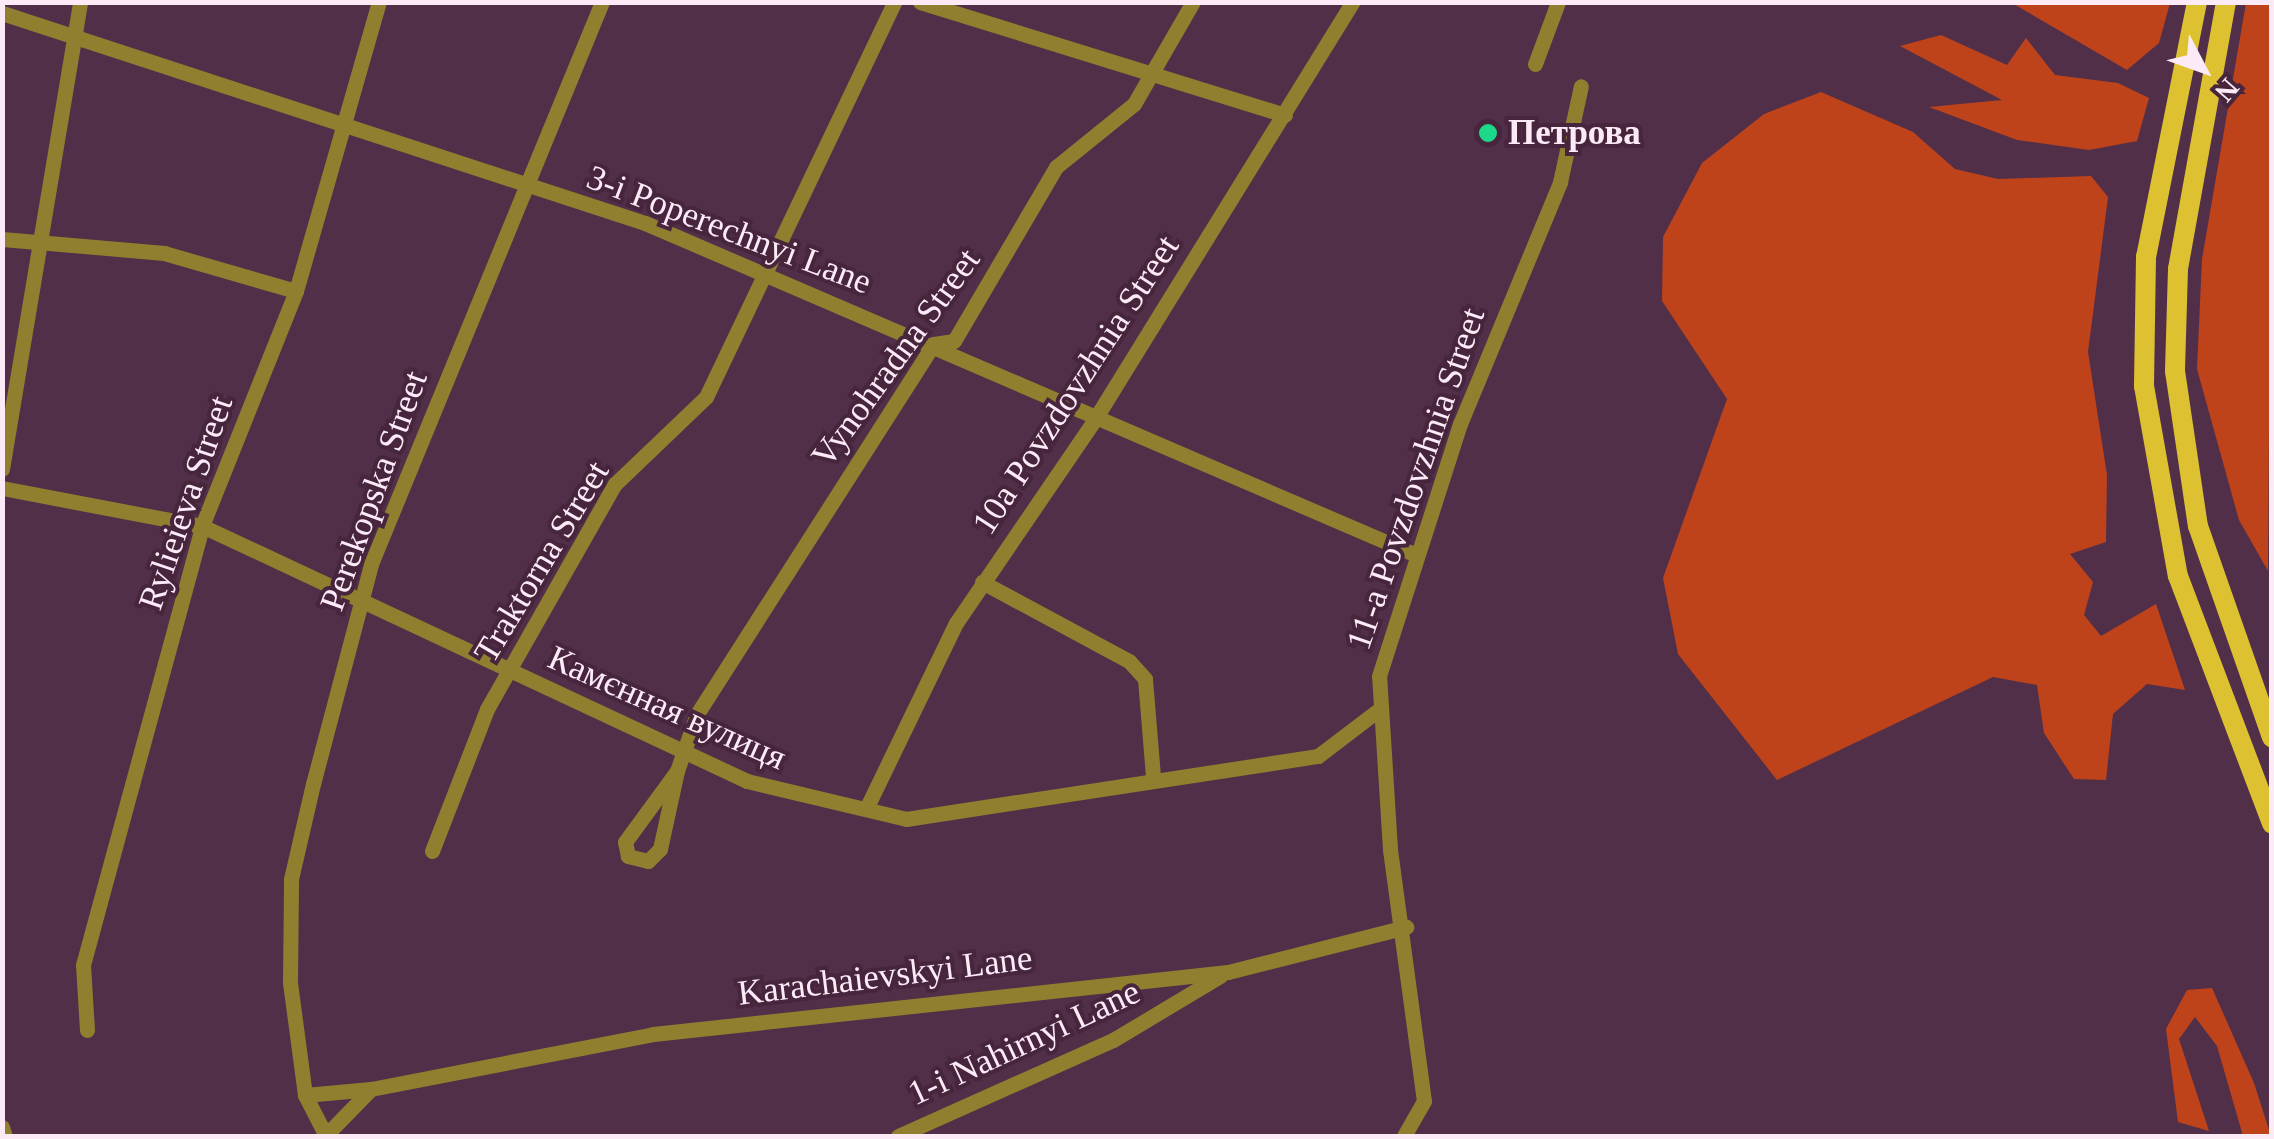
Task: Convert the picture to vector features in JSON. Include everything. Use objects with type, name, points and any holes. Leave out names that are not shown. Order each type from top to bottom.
[{"type":"main road","points":[[2196,2],[2146,257],[2144,386],[2178,576],[2272,824]]},
{"type":"main road","points":[[2226,2],[2178,270],[2175,371],[2198,526],[2272,737]]},
{"type":"street","points":[[2,469],[37,240],[80,2]]},
{"type":"street","name":"Rylieieva Street","points":[[87,1030],[83,964],[202,526],[296,291],[379,2]]},
{"type":"street","name":"Perekopska Street","points":[[325,1136],[305,1095],[290,982],[292,879],[361,604],[602,2]]},
{"type":"street","name":"Traktorna Street","points":[[432,851],[487,709],[513,674],[615,484],[706,397],[760,271],[894,2]]},
{"type":"street","points":[[920,2],[1285,115]]},
{"type":"street","name":"Vynohradna Street","points":[[678,771],[625,842],[628,856],[648,862],[660,849],[678,771],[680,750],[934,344],[954,341],[1056,167],[1112,127],[1155,75],[1193,2]]},
{"type":"street","name":"10a Povzdovzhnia Street","points":[[866,809],[982,582],[1095,418],[1353,2]]},
{"type":"street","points":[[1535,64],[1558,2]]},
{"type":"street","name":"3-i Poperechnyi Lane","points":[[2,13],[71,40],[526,185],[760,271],[1414,554]]},
{"type":"street","name":"11-a Povzdovzhnia Street","points":[[1404,1136],[1424,1101],[1406,927],[1390,849],[1379,676],[1414,554],[1560,182],[1581,86]]},
{"type":"street","points":[[2,239],[164,253],[296,291]]},
{"type":"street","name":"Камєнная вулиця","points":[[2,488],[202,526],[747,782],[906,819],[1154,776],[1318,756],[1381,708]]},
{"type":"street","points":[[982,582],[1145,679],[1154,776]]},
{"type":"street","name":"Karachaievskyi Lane","points":[[305,1095],[371,1089],[653,1034],[1228,972],[1406,927]]},
{"type":"street","name":"1-i Nahirnyi Lane","points":[[898,1136],[1113,1040],[1228,972]]},
{"type":"street","points":[[325,1136],[371,1089]]},
{"type":"street","points":[[2,1127],[6,1136]]},
{"type":"shaded area","points":[[2012,3],[2170,3],[2159,43],[2127,70]]},
{"type":"shaded area","points":[[2246,3],[2272,3],[2268,571],[2239,520],[2197,369],[2202,259]]},
{"type":"shaded area","points":[[1941,35],[2007,65],[2026,38],[2055,75],[2118,83],[2149,98],[2137,141],[2089,150],[2017,140],[1929,107],[2002,100],[1900,46]]},
{"type":"shaded area","points":[[1821,92],[1913,132],[1955,169],[1998,179],[2091,176],[2108,197],[2088,352],[2107,475],[2106,542],[2070,554],[2093,582],[2084,615],[2101,636],[2156,604],[2185,690],[2147,684],[2113,714],[2106,780],[2074,779],[2044,733],[2037,685],[1993,677],[1777,780],[1678,654],[1663,578],[1727,399],[1662,301],[1663,237],[1702,163],[1764,114]]},
{"type":"shaded area","points":[[2212,988],[2254,1083],[2271,1136],[2243,1136],[2217,1046],[2195,1017],[2179,1039],[2209,1131],[2178,1122],[2166,1029],[2187,990]]},
{"type":"place","name":"Петрова","points":[[1488,133]]}]
